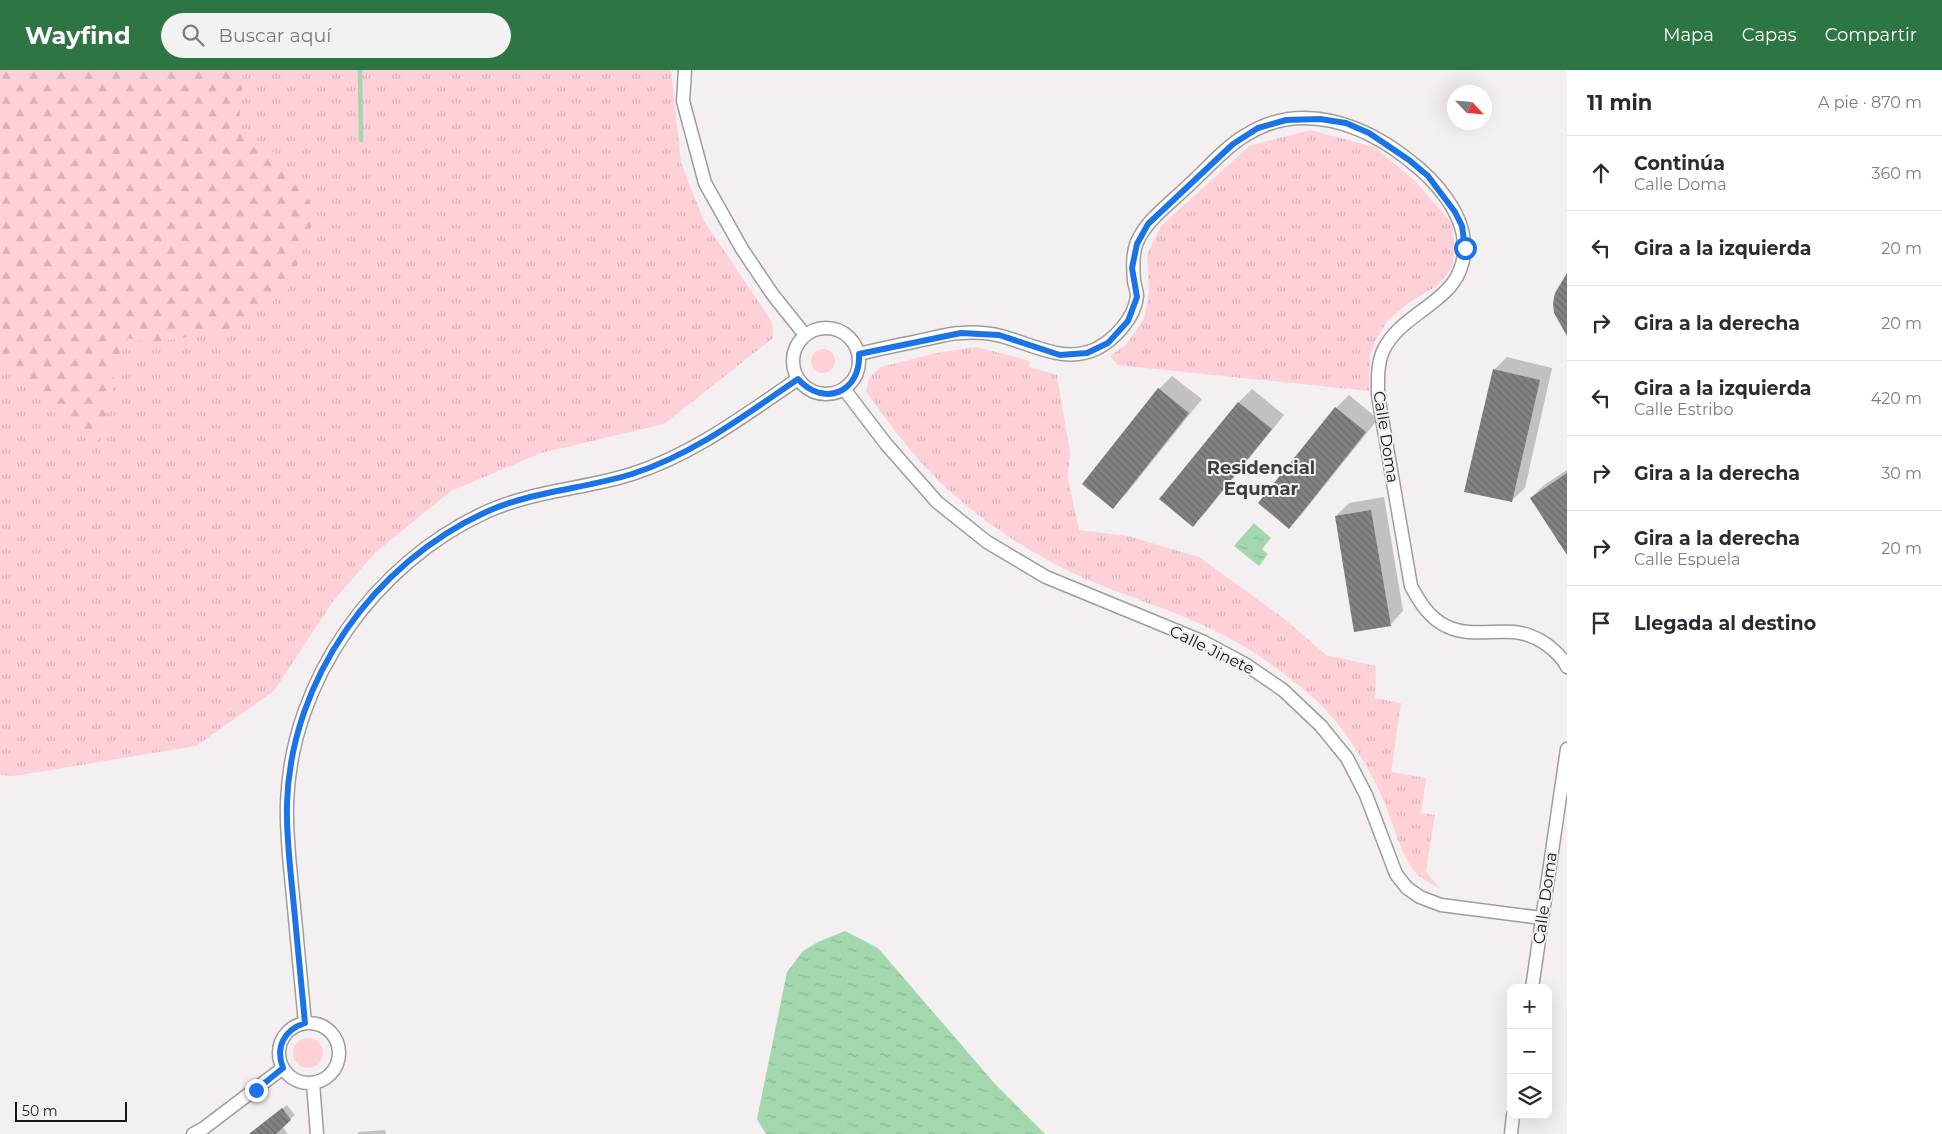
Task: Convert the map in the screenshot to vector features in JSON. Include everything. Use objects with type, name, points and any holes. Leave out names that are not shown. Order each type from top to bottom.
[{"type":"street","points":[[685,70],[683,101],[705,183],[742,249],[772,295],[805,335]]},
{"type":"street","name":"Calle Doma","points":[[859,354],[961,333],[999,335],[1060,355],[1087,353],[1094,350],[1108,343],[1128,321],[1137,297],[1132,268],[1137,244],[1148,224],[1233,144],[1258,128],[1286,120],[1330,120],[1346,123],[1369,133],[1409,160],[1428,176],[1455,212],[1462,226],[1465,248],[1459,273],[1449,290],[1406,322],[1392,336],[1382,353],[1377,374],[1378,395],[1411,586],[1420,602],[1445,626],[1467,633],[1516,632],[1536,638],[1552,648],[1567,666]]},
{"type":"street","points":[[826,327],[848,334],[855,343],[859,354],[860,364],[852,383],[844,390],[834,393],[819,393],[805,387],[798,379],[794,366],[794,351],[798,342],[815,329],[826,327]]},
{"type":"street","points":[[305,1023],[289,849],[287,804],[290,767],[301,724],[317,681],[337,642],[366,604],[396,572],[430,544],[486,512],[527,497],[630,474],[674,458],[722,431],[798,379]]},
{"type":"street","name":"Calle Jinete","points":[[844,390],[886,444],[937,502],[987,542],[1046,577],[1204,642],[1245,664],[1283,690],[1321,726],[1347,758],[1366,795],[1396,874],[1407,888],[1420,897],[1441,905],[1542,918]]},
{"type":"street","name":"Calle Doma","points":[[1533,984],[1567,749]]},
{"type":"street","points":[[305,1023],[323,1026],[331,1032],[339,1049],[339,1058],[330,1075],[313,1083],[304,1083],[288,1075],[280,1059],[279,1049],[282,1040],[296,1026],[305,1023]]},
{"type":"street","points":[[193,1134],[256,1090],[283,1068]]},
{"type":"street","points":[[313,1083],[317,1134]]},
{"type":"street","points":[[1511,1134],[1513,1119]]},
{"type":"green space","points":[[0,70],[671,70],[681,163],[704,221],[772,322],[773,338],[664,424],[541,453],[451,491],[376,552],[334,600],[274,691],[196,746],[14,776],[0,775]]},
{"type":"green space","points":[[0,70],[233,70],[243,77],[238,132],[275,153],[317,212],[287,292],[226,331],[150,343],[128,338],[115,368],[112,391],[98,448],[0,364]]},
{"type":"green space","points":[[1310,130],[1375,147],[1416,182],[1453,225],[1453,266],[1438,285],[1408,303],[1388,320],[1375,341],[1370,356],[1369,391],[1117,365],[1110,356],[1126,345],[1144,319],[1149,292],[1147,255],[1161,226],[1249,146]]},
{"type":"green space","points":[[977,347],[1030,361],[1029,367],[1057,375],[1070,453],[1068,478],[1079,530],[1128,536],[1199,557],[1283,618],[1326,655],[1376,666],[1375,698],[1401,703],[1391,772],[1426,778],[1421,813],[1435,815],[1426,871],[1440,889],[1420,877],[1413,870],[1403,851],[1383,799],[1369,770],[1341,728],[1308,693],[1248,649],[1206,626],[1074,574],[1006,535],[962,502],[935,477],[899,436],[866,391],[869,378],[881,367],[941,352]]},
{"type":"green space","points":[[823,349],[832,352],[835,361],[832,370],[823,373],[814,370],[811,361],[814,352]]},
{"type":"green space","points":[[308,1038],[314,1039],[322,1047],[322,1059],[314,1067],[308,1068],[302,1067],[294,1059],[293,1053],[294,1047],[302,1039]]},
{"type":"water","points":[[1254,523],[1271,538],[1262,549],[1268,554],[1259,566],[1234,546]]},
{"type":"water","points":[[845,931],[878,948],[995,1084],[1045,1134],[766,1134],[757,1119],[787,972],[803,951],[818,942]]},
{"type":"building","points":[[1567,273],[1567,336],[1554,313],[1553,303],[1555,293]]},
{"type":"building","points":[[1493,369],[1540,380],[1512,502],[1464,492]]},
{"type":"building","points":[[1158,388],[1189,413],[1113,509],[1082,484]]},
{"type":"building","points":[[1238,402],[1272,429],[1193,527],[1159,499]]},
{"type":"building","points":[[1335,407],[1366,432],[1289,529],[1258,503]]},
{"type":"building","points":[[1567,473],[1567,555],[1530,498]]},
{"type":"building","points":[[1371,510],[1391,626],[1354,632],[1335,516]]},
{"type":"building","points":[[282,1108],[291,1120],[276,1134],[249,1134]]},
{"type":"waterway","points":[[360,70],[361,140]]},
{"type":"district","name":"Residencial Equmar","points":[[1261,478]]},
{"type":"route","points":[[256,1090],[283,1068],[279,1049],[282,1040],[296,1026],[305,1023],[289,849],[287,804],[290,767],[301,724],[317,681],[337,642],[366,604],[396,572],[430,544],[486,512],[527,497],[630,474],[674,458],[722,431],[798,379],[805,387],[814,392],[824,394],[844,390],[852,383],[857,374],[860,364],[859,354],[961,333],[999,335],[1060,355],[1087,353],[1108,343],[1128,321],[1137,297],[1132,268],[1137,244],[1148,224],[1233,144],[1244,135],[1258,128],[1286,120],[1320,119],[1346,123],[1369,133],[1409,160],[1428,176],[1455,212],[1462,226],[1465,248]]}]
